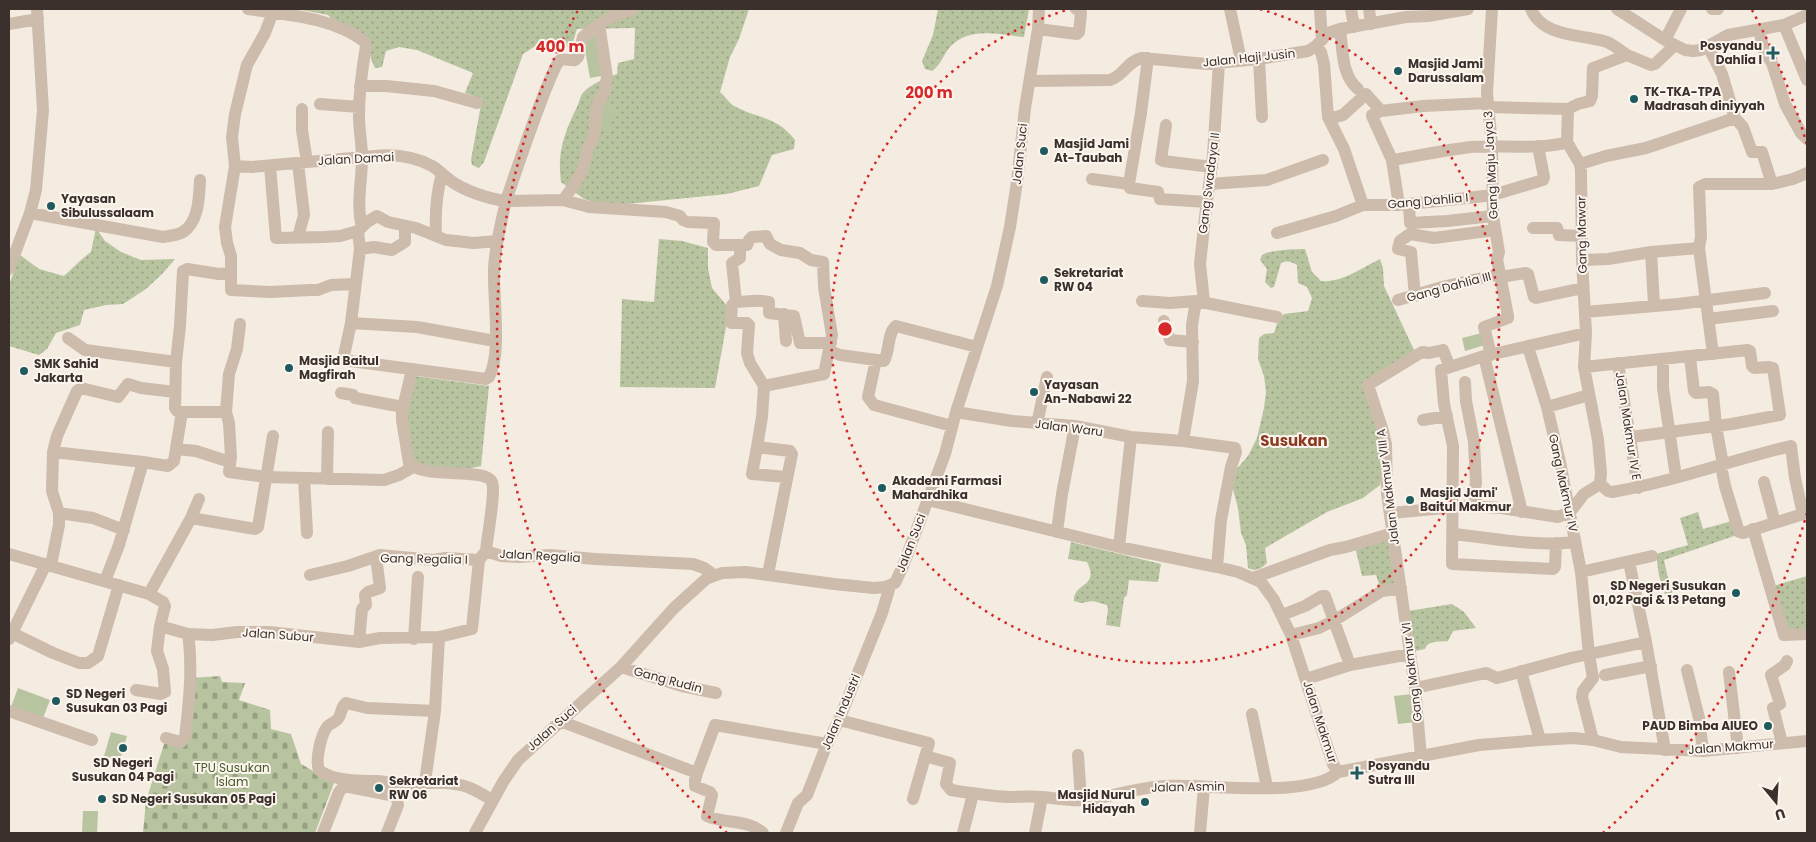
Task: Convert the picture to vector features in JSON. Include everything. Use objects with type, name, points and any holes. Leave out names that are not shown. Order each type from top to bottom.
[{"type":"street","points":[[248,9],[273,11],[326,22],[365,42],[359,107],[362,157],[358,203],[360,249],[351,323],[343,360],[486,379],[490,376],[495,353],[494,268],[496,241],[506,200],[546,89],[559,60],[575,60],[578,57],[583,37],[599,24],[633,9]]},
{"type":"street","name":"Jalan Suci","points":[[475,833],[492,800],[518,760],[621,666],[674,608],[697,586],[714,575],[746,572],[865,587],[890,586],[895,582],[928,500],[993,302],[1010,227],[1038,28],[1039,9]]},
{"type":"street","points":[[1038,28],[1077,33],[1081,13],[1080,10],[1076,9]]},
{"type":"street","points":[[1230,9],[1241,60]]},
{"type":"street","points":[[1320,9],[1319,43],[1324,64],[1330,119],[1344,150],[1364,205]]},
{"type":"street","points":[[1351,9],[1354,27]]},
{"type":"street","points":[[1369,9],[1371,24]]},
{"type":"street","name":"Jalan Haji Jusin","points":[[1148,58],[1195,63],[1220,63],[1259,59],[1308,51],[1328,33],[1371,24],[1405,13],[1428,16],[1468,9]]},
{"type":"street","name":"Gang Maju Jaya 3","points":[[1488,356],[1484,326],[1508,318],[1497,259],[1499,252],[1493,216],[1492,146],[1488,105],[1492,9]]},
{"type":"street","points":[[1531,9],[1534,15],[1548,28],[1608,43],[1628,55],[1652,65],[1655,64],[1670,42],[1681,9]]},
{"type":"street","points":[[1617,9],[1634,13],[1670,42],[1693,51],[1708,46],[1728,35],[1784,25],[1807,15]]},
{"type":"street","points":[[1712,9],[1718,9]]},
{"type":"street","points":[[273,11],[265,33],[246,64],[232,137],[235,166],[225,227],[231,256],[231,290],[270,292],[318,290],[331,285],[355,284]]},
{"type":"street","points":[[9,24],[38,14],[43,110],[36,190],[30,213],[9,268]]},
{"type":"street","points":[[564,200],[583,169],[588,148],[594,135],[597,106],[605,90],[607,77],[599,24]]},
{"type":"street","points":[[1784,25],[1807,80]]},
{"type":"street","points":[[1340,29],[1344,52],[1343,61],[1348,74],[1381,112]]},
{"type":"street","points":[[1759,30],[1764,51],[1772,63],[1785,104],[1802,120],[1801,133],[1807,139]]},
{"type":"street","points":[[1708,46],[1722,74],[1735,118],[1743,127],[1752,152],[1762,152],[1772,184]]},
{"type":"street","points":[[1493,216],[1448,221],[1410,222],[1392,160],[1372,115],[1423,106],[1488,105],[1568,109],[1590,101],[1592,96],[1593,68],[1628,55]]},
{"type":"street","points":[[1030,81],[1110,80],[1119,76],[1135,59],[1148,58],[1129,184],[1130,188],[1158,192],[1160,199],[1206,202]]},
{"type":"street","points":[[1259,59],[1262,118]]},
{"type":"street","name":"Gang Swadaya II","points":[[1183,441],[1192,381],[1192,325],[1200,302],[1200,264],[1206,202],[1212,167],[1220,63]]},
{"type":"street","points":[[360,86],[386,86],[434,91],[477,103]]},
{"type":"street","points":[[1330,119],[1343,115],[1362,92]]},
{"type":"street","points":[[320,104],[359,107]]},
{"type":"street","points":[[1392,160],[1457,149],[1561,144],[1567,142],[1568,109]]},
{"type":"street","points":[[298,237],[304,215],[302,110]]},
{"type":"street","points":[[1580,164],[1606,156],[1646,148],[1735,118]]},
{"type":"street","points":[[1166,125],[1161,160],[1212,167]]},
{"type":"street","name":"Gang Mawar","points":[[1567,142],[1580,164],[1581,171],[1581,236],[1586,332]]},
{"type":"street","name":"Gang Dahlia I","points":[[1278,232],[1336,216],[1364,205],[1404,205],[1494,195],[1544,179],[1538,146]]},
{"type":"street","name":"Jalan Damai","points":[[235,166],[270,166],[384,155],[407,158],[433,167],[458,186],[492,199],[564,200],[589,207],[666,212],[680,216],[688,222],[714,223],[714,244],[740,245]]},
{"type":"street","points":[[1209,184],[1267,180],[1323,160]]},
{"type":"street","points":[[270,166],[276,238],[332,236],[360,229],[377,216],[388,222],[416,228],[446,240],[467,242],[496,241]]},
{"type":"street","points":[[1713,354],[1699,248],[1701,237],[1699,187],[1705,184],[1772,184],[1807,173]]},
{"type":"street","points":[[436,236],[435,214],[438,187],[442,174]]},
{"type":"street","points":[[1092,179],[1129,184]]},
{"type":"street","points":[[30,213],[163,237],[182,233],[191,226],[198,202],[200,180]]},
{"type":"street","points":[[360,249],[374,247],[392,250],[404,242],[406,237],[405,226]]},
{"type":"street","points":[[1533,228],[1557,228],[1559,235],[1581,236]]},
{"type":"street","points":[[1415,296],[1411,252],[1398,249],[1400,241],[1410,234],[1434,238],[1495,230]]},
{"type":"street","points":[[736,302],[732,263],[740,258],[740,245],[747,245],[752,237],[766,236],[770,244],[782,250],[800,253],[810,260],[824,262],[824,287],[832,335],[825,371],[822,376],[764,386]]},
{"type":"street","points":[[1582,260],[1608,259],[1651,252],[1699,248]]},
{"type":"street","points":[[1651,252],[1654,305]]},
{"type":"street","points":[[226,412],[177,411],[175,408],[176,362],[183,271],[187,269],[219,274],[231,273]]},
{"type":"street","name":"Gang Dahlia III","points":[[1398,300],[1500,275],[1526,273],[1536,298],[1583,288]]},
{"type":"street","points":[[1585,312],[1678,304],[1765,293]]},
{"type":"street","points":[[786,477],[752,474],[762,417],[764,386],[750,363],[747,353],[749,325],[747,323],[731,323],[730,321],[732,305],[736,302],[762,300],[769,302],[769,313],[794,316],[800,343],[831,348],[840,355],[882,362],[886,360],[892,329],[896,326],[977,347]]},
{"type":"street","points":[[1142,301],[1170,303],[1200,302],[1277,317]]},
{"type":"street","points":[[1708,319],[1773,312]]},
{"type":"street","points":[[784,314],[786,341]]},
{"type":"street","points":[[1164,321],[1170,340],[1193,342]]},
{"type":"street","points":[[351,323],[417,326],[495,341]]},
{"type":"street","points":[[240,324],[237,349],[229,374],[226,412],[229,423],[231,457],[229,472],[266,477],[327,479],[384,480],[400,476],[412,467],[409,463],[402,420],[403,407],[412,370]]},
{"type":"street","points":[[1556,542],[1555,567],[1553,568],[1452,564],[1452,446],[1447,416],[1445,370],[1488,356],[1586,332],[1584,367],[1598,440],[1600,484]]},
{"type":"street","points":[[68,338],[85,350],[176,362]]},
{"type":"street","name":"Gang Makmur IV","points":[[1528,347],[1547,407],[1581,572],[1593,678],[1583,691],[1582,697],[1593,740]]},
{"type":"street","name":"Jalan Makmur VIII A","points":[[1401,588],[1387,489],[1386,444],[1368,388],[1370,382],[1422,352],[1430,354],[1443,350],[1445,370]]},
{"type":"street","points":[[1584,367],[1748,350],[1751,353],[1752,366],[1754,368],[1773,368],[1780,415],[1716,426],[1630,437]]},
{"type":"street","points":[[1488,356],[1522,512]]},
{"type":"street","points":[[1600,484],[1608,492],[1638,488],[1721,465],[1756,454],[1791,446],[1795,478],[1803,514],[1739,532],[1725,486],[1721,465],[1722,458],[1713,394],[1709,392],[1696,393],[1694,391],[1690,357]]},
{"type":"street","points":[[1663,359],[1664,388],[1676,477]]},
{"type":"street","points":[[876,360],[868,397],[874,405],[952,426]]},
{"type":"street","name":"Jalan Makmur IV E","points":[[1618,363],[1638,488]]},
{"type":"street","points":[[1037,424],[1047,377]]},
{"type":"street","points":[[1465,382],[1466,401],[1474,442],[1476,483],[1474,492],[1477,507]]},
{"type":"street","points":[[119,585],[98,656],[88,663],[79,663],[11,636],[49,565],[59,525],[60,513],[52,491],[53,452],[57,436],[78,389],[118,397],[128,384],[141,388],[175,392]]},
{"type":"street","points":[[341,393],[353,395],[356,399],[403,407]]},
{"type":"street","points":[[1547,407],[1589,395]]},
{"type":"street","points":[[53,452],[168,466],[174,461],[182,412]]},
{"type":"street","name":"Jalan Waru","points":[[956,412],[1037,424],[1075,426],[1131,437],[1183,441],[1236,449],[1222,520],[1217,567]]},
{"type":"street","points":[[1423,420],[1447,416]]},
{"type":"street","points":[[1057,532],[1075,426]]},
{"type":"street","points":[[327,479],[328,432]]},
{"type":"street","points":[[191,518],[255,529],[259,525],[273,436]]},
{"type":"street","points":[[1119,547],[1131,437]]},
{"type":"street","points":[[757,447],[790,451],[792,454],[768,574]]},
{"type":"street","points":[[177,449],[196,451],[230,462]]},
{"type":"street","points":[[105,581],[124,530],[143,462]]},
{"type":"street","name":"Jalan Regalia","points":[[412,467],[426,471],[479,475],[490,478],[493,496],[483,555],[519,557],[550,555],[595,560],[693,564],[704,568],[714,575]]},
{"type":"street","points":[[304,478],[307,533]]},
{"type":"street","points":[[1764,482],[1776,523]]},
{"type":"street","points":[[1391,513],[1468,506],[1501,508],[1558,516],[1570,512],[1584,494],[1600,484]]},
{"type":"street","points":[[149,594],[200,498]]},
{"type":"street","name":"Jalan Makmur","points":[[928,500],[1119,547],[1217,567],[1253,578],[1266,588],[1291,635],[1333,764],[1338,772],[1479,746],[1540,740],[1573,738],[1593,740],[1621,747],[1703,751],[1807,741]]},
{"type":"street","points":[[60,513],[93,518],[124,530]]},
{"type":"street","points":[[1753,529],[1784,636],[1807,634]]},
{"type":"street","points":[[1253,578],[1330,550],[1393,534]]},
{"type":"street","points":[[1453,534],[1513,542],[1575,542]]},
{"type":"street","points":[[9,554],[149,594],[163,602],[165,606],[157,651],[163,669],[166,690],[161,694],[136,690]]},
{"type":"street","name":"Gang Regalia I","points":[[310,575],[328,572],[380,555],[433,560],[483,555]]},
{"type":"street","name":"Jalan Subur","points":[[160,626],[188,634],[212,635],[237,632],[269,632],[358,642],[380,638],[439,638],[472,629],[483,555]]},
{"type":"street","points":[[1581,572],[1652,556]]},
{"type":"street","points":[[358,642],[362,609],[366,605],[366,593],[380,588],[376,557]]},
{"type":"street","points":[[1629,562],[1651,666],[1665,750]]},
{"type":"street","points":[[414,639],[418,577]]},
{"type":"street","name":"Jalan Industri","points":[[786,833],[798,803],[807,795],[827,744],[839,720],[882,613],[890,586]]},
{"type":"street","points":[[1291,635],[1318,628],[1335,620],[1382,591],[1401,588]]},
{"type":"street","name":"Gang Makmur VI","points":[[1401,588],[1415,688],[1421,757]]},
{"type":"street","points":[[1282,615],[1324,596],[1335,620],[1350,665]]},
{"type":"street","points":[[166,738],[181,742],[185,737],[191,675],[191,654],[188,634]]},
{"type":"street","points":[[425,782],[435,711],[439,638]]},
{"type":"street","points":[[1415,688],[1486,673],[1497,678],[1646,642]]},
{"type":"street","points":[[1306,679],[1350,665],[1410,654]]},
{"type":"street","points":[[1782,743],[1774,708],[1780,704],[1771,675],[1785,665],[1786,661]]},
{"type":"street","name":"Gang Rudin","points":[[621,666],[675,684],[716,693]]},
{"type":"street","points":[[1604,674],[1651,666]]},
{"type":"street","points":[[1687,670],[1699,718],[1703,751]]},
{"type":"street","points":[[1521,671],[1540,740]]},
{"type":"street","points":[[1729,672],[1738,748]]},
{"type":"street","points":[[387,833],[398,806],[395,796],[362,782],[321,772],[318,767],[317,759],[327,726],[339,717],[344,704],[348,702],[367,708],[435,711]]},
{"type":"street","points":[[9,712],[92,740]]},
{"type":"street","points":[[1252,714],[1266,787]]},
{"type":"street","points":[[839,720],[928,742],[913,798]]},
{"type":"street","points":[[560,721],[697,772]]},
{"type":"street","points":[[763,833],[751,825],[708,816],[707,812],[712,795],[710,792],[695,786],[697,772],[715,725],[827,744]]},
{"type":"street","points":[[1078,754],[1081,800]]},
{"type":"street","name":"Jalan Asmin","points":[[925,756],[950,763],[947,787],[951,790],[972,794],[1042,797],[1057,800],[1081,800],[1167,786],[1306,786],[1332,778],[1338,772]]},
{"type":"street","points":[[323,833],[342,787],[372,787],[425,782],[464,786],[492,800]]},
{"type":"street","points":[[1200,833],[1204,786]]},
{"type":"street","points":[[963,833],[972,794]]},
{"type":"street","points":[[1035,833],[1042,797]]},
{"type":"green space","points":[[297,9],[749,9],[739,39],[730,57],[720,92],[734,106],[781,126],[795,140],[794,149],[772,155],[759,186],[727,194],[606,206],[584,199],[561,182],[561,152],[568,126],[582,94],[586,89],[617,74],[618,63],[634,59],[635,28],[577,29],[573,42],[563,50],[534,47],[523,54],[484,162],[479,168],[472,165],[471,160],[482,99],[465,93],[473,73],[417,50],[399,47],[386,51],[382,67],[375,68],[371,59],[369,45],[338,26],[328,15]]},
{"type":"green space","points":[[938,9],[1029,9],[1024,37],[985,33],[966,36],[950,47],[938,66],[932,71],[925,69],[922,61],[933,35]]},
{"type":"green space","points":[[599,35],[606,75],[590,78],[583,38]]},
{"type":"green space","points":[[601,102],[615,104],[610,130],[597,128]]},
{"type":"green space","points":[[96,228],[105,241],[121,252],[141,260],[175,259],[146,289],[123,304],[106,305],[84,310],[80,325],[56,333],[47,349],[39,355],[9,346],[9,285],[20,255],[39,269],[64,276],[91,252]]},
{"type":"green space","points":[[659,239],[682,241],[708,248],[708,268],[712,288],[728,307],[715,388],[620,387],[622,299],[654,302]]},
{"type":"green space","points":[[1305,249],[1312,272],[1321,281],[1336,280],[1380,259],[1383,268],[1384,286],[1415,352],[1364,383],[1383,439],[1383,474],[1380,485],[1363,498],[1327,512],[1265,548],[1267,563],[1261,568],[1254,570],[1248,568],[1246,545],[1241,533],[1238,508],[1231,482],[1234,472],[1248,456],[1257,438],[1264,408],[1266,392],[1264,376],[1258,359],[1259,338],[1264,334],[1274,333],[1278,321],[1284,314],[1308,311],[1312,298],[1307,287],[1298,283],[1297,265],[1289,262],[1281,263],[1274,287],[1271,288],[1265,282],[1267,269],[1260,260],[1265,253]]},
{"type":"green space","points":[[1482,333],[1485,345],[1465,351],[1462,338]]},
{"type":"green space","points":[[415,376],[489,386],[481,466],[458,471],[410,467],[404,419]]},
{"type":"green space","points":[[1698,512],[1703,529],[1732,521],[1737,535],[1664,560],[1668,578],[1674,589],[1670,595],[1665,594],[1659,576],[1656,554],[1688,545],[1680,518]]},
{"type":"green space","points":[[1391,538],[1399,586],[1380,587],[1376,575],[1362,576],[1355,547]]},
{"type":"green space","points":[[1071,542],[1161,564],[1158,582],[1129,580],[1127,595],[1124,598],[1120,627],[1106,625],[1107,605],[1093,601],[1081,603],[1074,601],[1077,591],[1088,581],[1090,570],[1087,562],[1068,559]]},
{"type":"green space","points":[[1807,576],[1807,632],[1789,630],[1773,586]]},
{"type":"green space","points":[[1452,604],[1464,612],[1476,628],[1453,631],[1448,641],[1431,643],[1425,649],[1415,651],[1408,611]]},
{"type":"green space","name":"TPU Susukan Islam","points":[[220,676],[222,682],[245,683],[239,700],[270,710],[271,729],[291,734],[301,764],[334,783],[315,833],[143,833],[146,801],[165,741],[181,745],[192,678]]},
{"type":"green space","points":[[18,688],[50,700],[43,718],[11,707]]},
{"type":"green space","points":[[1413,694],[1416,722],[1398,724],[1394,696]]},
{"type":"green space","points":[[111,732],[127,736],[120,760],[104,756]]},
{"type":"green space","points":[[83,811],[98,811],[97,833],[82,833]]},
{"type":"place","name":"Posyandu Dahlia I","points":[[1773,53]]},
{"type":"place","name":"Masjid Jami Darussalam","points":[[1398,71]]},
{"type":"place","name":"TK-TKA-TPA Madrasah diniyyah","points":[[1634,99]]},
{"type":"place","name":"Masjid Jami At-Taubah","points":[[1044,151]]},
{"type":"place","name":"Yayasan Sibulussalaam","points":[[51,206]]},
{"type":"place","name":"Sekretariat RW 04","points":[[1044,280]]},
{"type":"place","name":"Masjid Baitul Magfirah","points":[[289,368]]},
{"type":"place","name":"SMK Sahid Jakarta","points":[[24,371]]},
{"type":"place","name":"Yayasan An-Nabawi 22","points":[[1034,392]]},
{"type":"place","name":"Akademi Farmasi Mahardhika","points":[[882,488]]},
{"type":"place","name":"Masjid Jami' Baitul Makmur","points":[[1410,500]]},
{"type":"place","name":"SD Negeri Susukan 01,02 Pagi & 13 Petang","points":[[1736,593]]},
{"type":"place","name":"SD Negeri Susukan 03 Pagi","points":[[56,701]]},
{"type":"place","name":"PAUD Bimba AIUEO","points":[[1768,726]]},
{"type":"place","name":"SD Negeri Susukan 04 Pagi","points":[[123,748]]},
{"type":"place","name":"Posyandu Sutra III","points":[[1357,773]]},
{"type":"place","name":"Sekretariat RW 06","points":[[379,788]]},
{"type":"place","name":"SD Negeri Susukan 05 Pagi","points":[[102,799]]},
{"type":"place","name":"Masjid Nurul Hidayah","points":[[1145,802]]},
{"type":"district","name":"Susukan","points":[[1294,441]]}]
